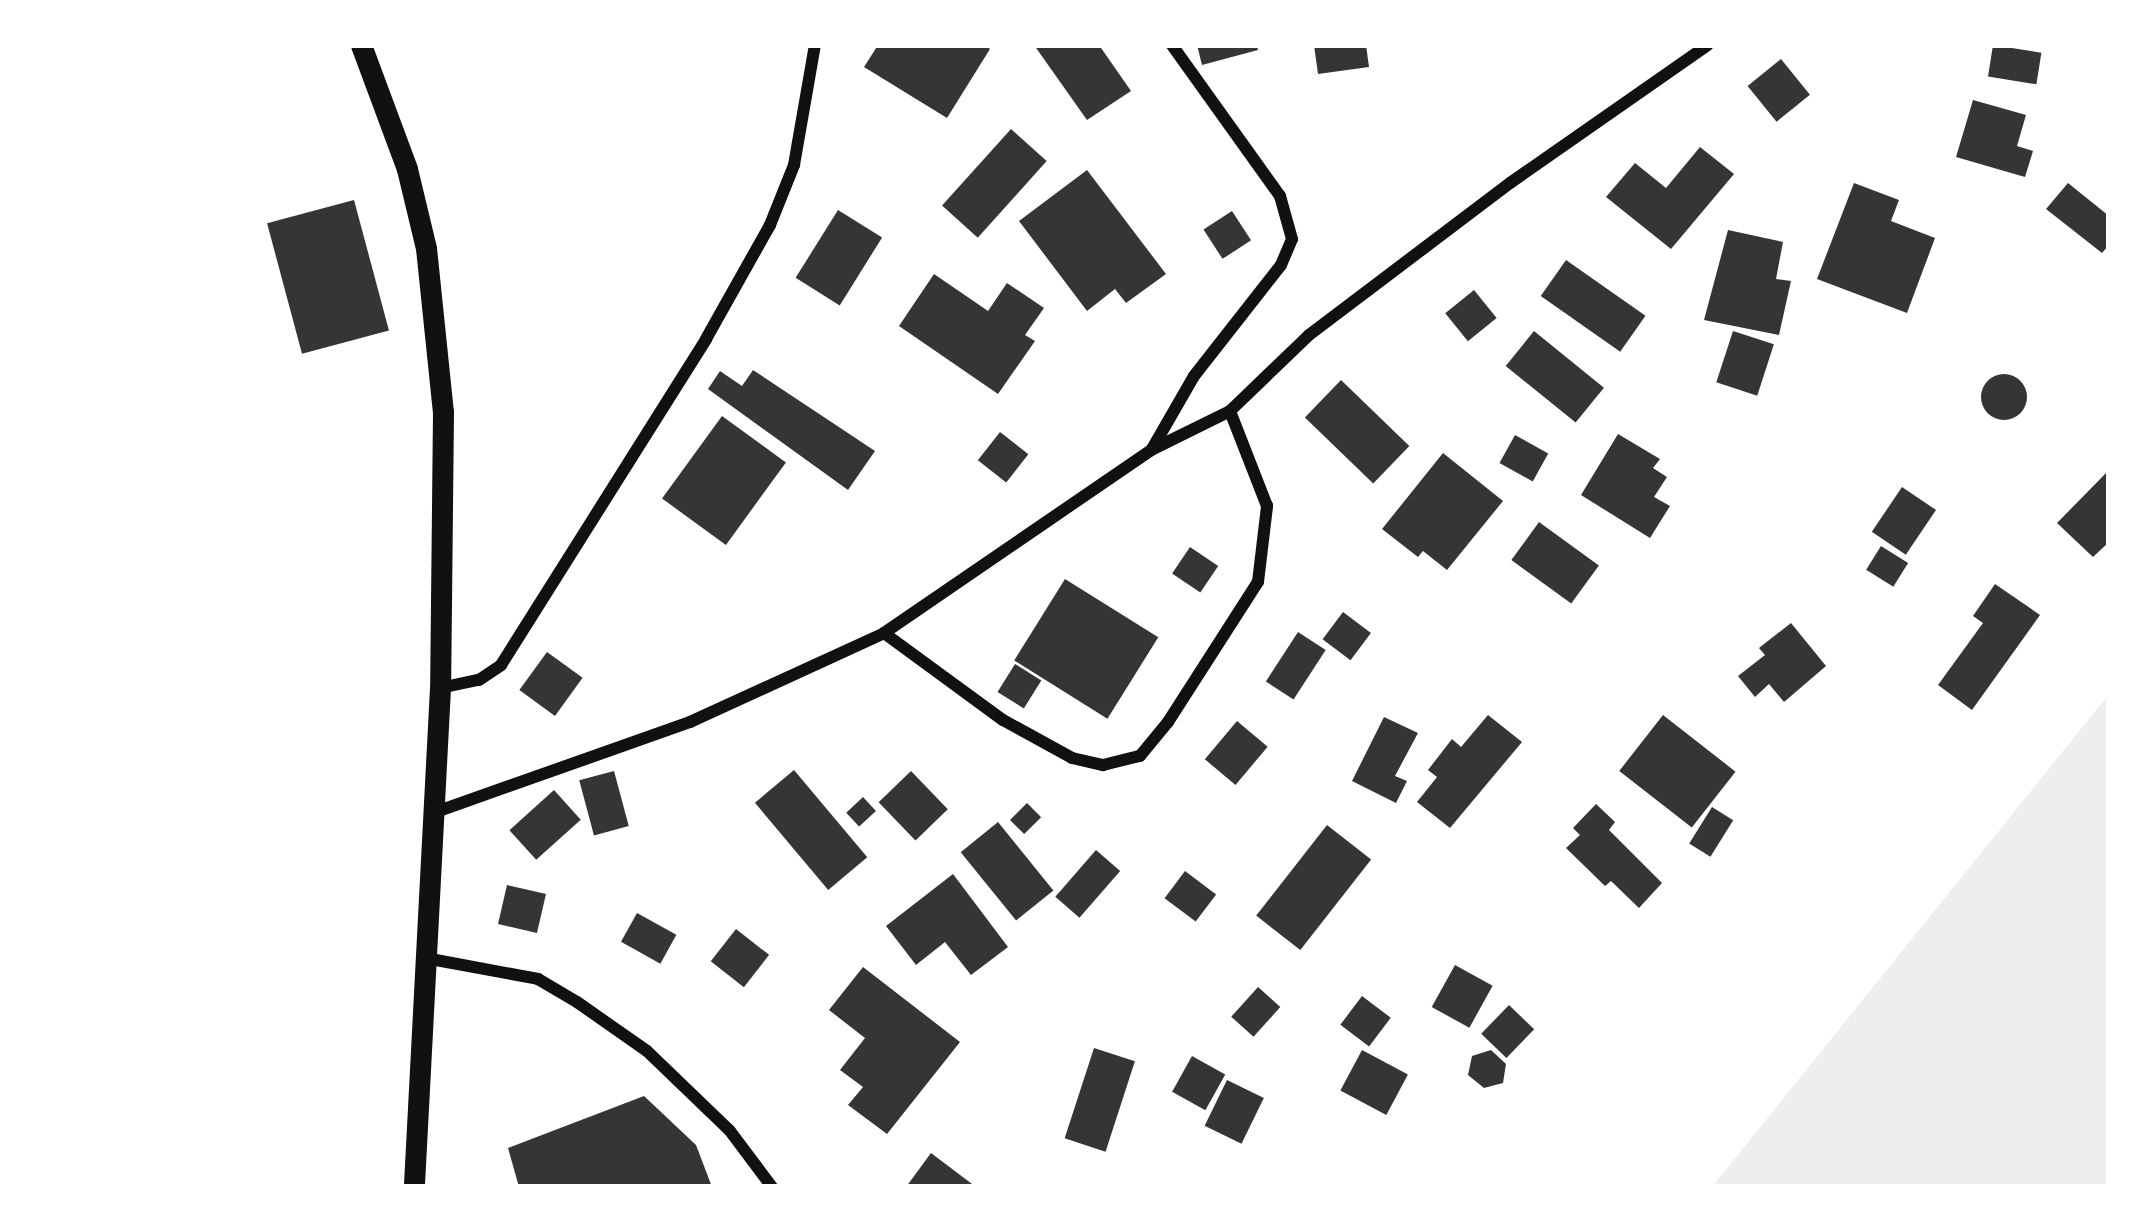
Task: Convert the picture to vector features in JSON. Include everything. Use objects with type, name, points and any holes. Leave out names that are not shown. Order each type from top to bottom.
[{"type":"street","points":[[361,45],[407,169],[439,330],[444,450],[440,688],[414,1187]]},
{"type":"street","points":[[440,688],[479,680],[501,665],[706,339],[770,225],[794,165],[815,45]]},
{"type":"street","points":[[1151,450],[1194,376],[1282,265],[1292,239],[1280,196],[1172,45]]},
{"type":"street","points":[[432,813],[690,722],[884,633],[1151,450],[1230,410],[1310,335],[1510,183],[1708,45]]},
{"type":"street","points":[[884,633],[1004,720],[1072,758],[1103,765],[1140,756],[1168,722],[1258,582],[1267,506],[1230,410]]},
{"type":"street","points":[[425,958],[538,979],[577,1002],[647,1051],[730,1131],[772,1187]]},
{"type":"shaded area","points":[[2109,694],[2109,1187],[1712,1187]]},
{"type":"building","points":[[878,45],[984,45],[990,49],[947,118],[864,67]]},
{"type":"building","points":[[1034,45],[1099,45],[1131,91],[1087,120]]},
{"type":"building","points":[[1197,45],[1257,45],[1258,50],[1202,65]]},
{"type":"building","points":[[1314,45],[1366,45],[1369,67],[1318,74]]},
{"type":"building","points":[[1993,45],[2041,53],[2036,84],[1988,77]]},
{"type":"building","points":[[1781,59],[1810,95],[1777,122],[1748,86]]},
{"type":"building","points":[[1973,100],[2026,115],[2017,146],[2033,151],[2025,177],[1956,157]]},
{"type":"building","points":[[1011,129],[1047,161],[978,238],[942,206]]},
{"type":"building","points":[[1700,147],[1734,174],[1671,249],[1606,197],[1635,163],[1666,188]]},
{"type":"building","points":[[1087,170],[1166,274],[1126,303],[1115,289],[1087,311],[1019,221]]},
{"type":"building","points":[[1854,183],[1899,200],[1891,221],[1935,238],[1907,313],[1817,279]]},
{"type":"building","points":[[2068,183],[2109,216],[2109,245],[2102,253],[2046,209]]},
{"type":"building","points":[[354,200],[389,330],[302,354],[267,223]]},
{"type":"building","points":[[838,210],[882,238],[840,305],[796,278]]},
{"type":"building","points":[[1232,211],[1251,240],[1223,259],[1203,230]]},
{"type":"building","points":[[1728,230],[1783,242],[1776,279],[1791,281],[1779,335],[1704,320]]},
{"type":"building","points":[[1566,260],[1645,316],[1620,352],[1541,296]]},
{"type":"building","points":[[934,274],[988,311],[1007,283],[1044,308],[1025,335],[1035,341],[998,394],[899,326]]},
{"type":"building","points":[[1474,290],[1497,318],[1468,341],[1445,313]]},
{"type":"building","points":[[1534,331],[1604,388],[1576,423],[1506,366]]},
{"type":"building","points":[[1733,331],[1774,344],[1757,396],[1716,382]]},
{"type":"building","points":[[753,370],[875,451],[848,490],[708,389],[720,371],[742,386]]},
{"type":"building","points":[[2004,374],[2020,381],[2027,397],[2020,413],[2004,420],[1988,413],[1981,397],[1988,381]]},
{"type":"building","points":[[1341,380],[1409,446],[1373,483],[1305,417]]},
{"type":"building","points":[[722,416],[786,462],[726,545],[662,499]]},
{"type":"building","points":[[1000,432],[1028,454],[1006,483],[978,460]]},
{"type":"building","points":[[1618,434],[1660,459],[1653,468],[1667,477],[1654,497],[1670,506],[1650,538],[1581,495]]},
{"type":"building","points":[[1515,435],[1548,453],[1533,481],[1499,463]]},
{"type":"building","points":[[1443,453],[1503,501],[1447,570],[1423,551],[1418,557],[1382,529]]},
{"type":"building","points":[[2109,470],[2109,542],[2093,557],[2057,523]]},
{"type":"building","points":[[1902,487],[1936,510],[1906,555],[1872,532]]},
{"type":"building","points":[[1539,522],[1599,565],[1571,604],[1511,560]]},
{"type":"building","points":[[1881,546],[1908,563],[1893,587],[1866,570]]},
{"type":"building","points":[[1190,547],[1218,566],[1200,593],[1172,574]]},
{"type":"building","points":[[1065,579],[1158,637],[1107,719],[1014,660]]},
{"type":"building","points":[[1995,584],[2040,615],[1972,710],[1938,685],[1983,623],[1973,616]]},
{"type":"building","points":[[1343,612],[1371,633],[1350,660],[1323,639]]},
{"type":"building","points":[[1791,623],[1826,666],[1784,702],[1769,684],[1755,697],[1738,676],[1765,655],[1759,648]]},
{"type":"building","points":[[1298,632],[1326,650],[1294,699],[1266,681]]},
{"type":"building","points":[[547,652],[583,678],[555,716],[519,690]]},
{"type":"building","points":[[1015,664],[1041,680],[1024,708],[998,692]]},
{"type":"building","points":[[1488,715],[1522,742],[1450,828],[1417,802],[1437,777],[1428,770],[1452,739],[1461,747]]},
{"type":"building","points":[[1663,715],[1735,772],[1692,828],[1619,771]]},
{"type":"building","points":[[1384,717],[1418,733],[1395,776],[1407,781],[1396,803],[1352,781]]},
{"type":"building","points":[[1237,721],[1268,747],[1236,785],[1205,759]]},
{"type":"building","points":[[794,770],[867,857],[828,890],[755,803]]},
{"type":"building","points":[[614,771],[629,826],[594,835],[579,780]]},
{"type":"building","points":[[911,771],[948,809],[915,840],[879,802]]},
{"type":"building","points":[[554,790],[581,820],[536,860],[509,830]]},
{"type":"building","points":[[863,797],[876,811],[859,827],[846,813]]},
{"type":"building","points":[[1027,803],[1041,817],[1024,834],[1010,820]]},
{"type":"building","points":[[1596,804],[1615,822],[1609,830],[1662,883],[1639,908],[1611,881],[1605,886],[1566,848],[1580,835],[1573,828]]},
{"type":"building","points":[[1712,807],[1733,820],[1710,857],[1689,843]]},
{"type":"building","points":[[998,822],[1053,890],[1016,921],[961,852]]},
{"type":"building","points":[[1327,825],[1371,859],[1300,950],[1256,916]]},
{"type":"building","points":[[1096,850],[1120,871],[1079,918],[1055,897]]},
{"type":"building","points":[[1185,871],[1216,894],[1196,922],[1165,898]]},
{"type":"building","points":[[953,874],[1008,947],[971,975],[945,942],[916,965],[886,926]]},
{"type":"building","points":[[507,885],[546,894],[537,933],[498,924]]},
{"type":"building","points":[[637,913],[676,935],[660,964],[621,942]]},
{"type":"building","points":[[736,929],[769,955],[744,987],[711,961]]},
{"type":"building","points":[[1455,965],[1493,986],[1469,1028],[1432,1007]]},
{"type":"building","points":[[863,967],[960,1042],[887,1134],[848,1105],[863,1087],[840,1070],[865,1038],[829,1010]]},
{"type":"building","points":[[1258,987],[1280,1007],[1254,1037],[1231,1017]]},
{"type":"building","points":[[1362,996],[1391,1018],[1369,1046],[1340,1025]]},
{"type":"building","points":[[1509,1005],[1534,1029],[1506,1058],[1481,1034]]},
{"type":"building","points":[[1094,1048],[1135,1061],[1106,1152],[1065,1138]]},
{"type":"building","points":[[1362,1050],[1408,1074],[1386,1115],[1340,1091]]},
{"type":"building","points":[[1491,1050],[1506,1064],[1503,1083],[1484,1088],[1468,1075],[1472,1056]]},
{"type":"building","points":[[1192,1056],[1225,1074],[1205,1110],[1172,1092]]},
{"type":"building","points":[[1227,1080],[1264,1098],[1241,1144],[1205,1126]]},
{"type":"building","points":[[644,1096],[696,1145],[712,1187],[519,1187],[508,1148]]},
{"type":"building","points":[[931,1153],[976,1187],[906,1187]]}]
